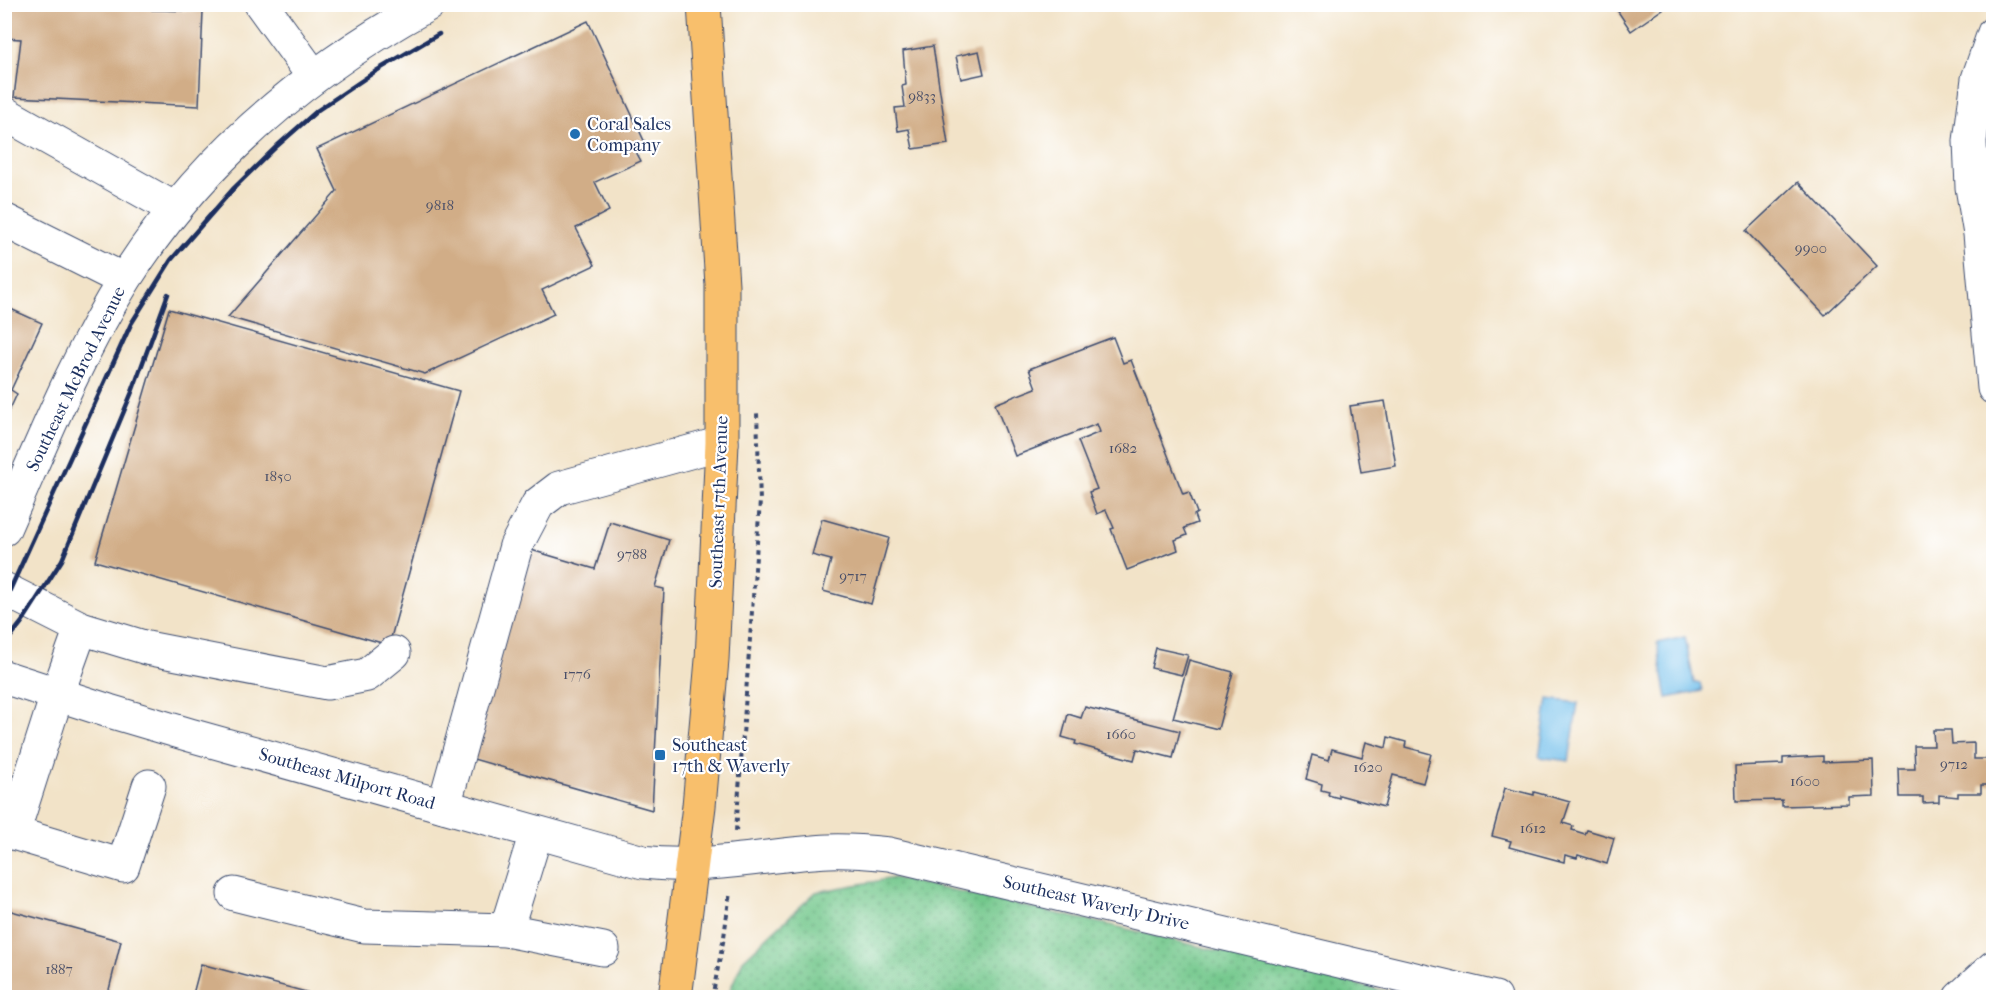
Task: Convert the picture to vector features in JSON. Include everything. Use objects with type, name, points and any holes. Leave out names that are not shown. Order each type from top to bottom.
[{"type":"main road","name":"Southeast 17th Avenue","points":[[675,998],[699,806],[712,660],[722,443],[722,285],[704,4]]},
{"type":"street","points":[[261,4],[314,76]]},
{"type":"street","name":"Southeast McBrod Avenue","points":[[4,529],[77,368],[124,280],[175,209],[236,142],[274,107],[314,76],[382,30],[429,4]]},
{"type":"street","points":[[1994,33],[1978,79],[1970,141],[1972,187],[1980,234],[1994,388]]},
{"type":"street","points":[[4,113],[175,209]]},
{"type":"street","points":[[4,220],[124,280]]},
{"type":"street","points":[[444,806],[516,546],[538,504],[559,489],[722,443]]},
{"type":"street","points":[[4,589],[81,628],[147,648],[327,683],[367,675],[394,653]]},
{"type":"street","points":[[81,628],[13,833],[123,866],[149,786]]},
{"type":"street","name":"Southeast Milport Road","points":[[4,677],[190,735],[643,862],[663,865],[692,863]]},
{"type":"street","points":[[506,930],[536,833]]},
{"type":"street","name":"Southeast Waverly Drive","points":[[692,863],[828,851],[889,854],[1495,998]]},
{"type":"street","points":[[234,894],[364,926],[506,930],[603,949]]},
{"type":"street","points":[[1960,998],[1994,967]]},
{"type":"path","points":[[712,998],[727,917]]},
{"type":"green space","points":[[894,878],[1119,927],[1409,997],[727,997],[743,960],[816,892]]},
{"type":"water","points":[[1685,637],[1694,683],[1700,683],[1702,691],[1667,698],[1657,643]]},
{"type":"water","points":[[1548,699],[1578,703],[1569,761],[1539,757]]},
{"type":"building","points":[[4,4],[153,4],[152,10],[203,11],[199,106],[14,97],[21,39],[4,38]]},
{"type":"building","points":[[1613,4],[1670,4],[1631,31]]},
{"type":"building","points":[[588,21],[646,145],[635,150],[641,161],[595,182],[609,211],[576,228],[595,265],[542,290],[554,314],[425,374],[228,317],[337,191],[317,149]]},
{"type":"building","points":[[933,46],[948,144],[913,149],[909,129],[898,131],[895,108],[905,107],[902,86],[906,85],[903,51]]},
{"type":"building","points":[[979,51],[984,74],[961,79],[956,56]]},
{"type":"building","points":[[1798,182],[1877,266],[1825,315],[1746,231]]},
{"type":"building","points":[[4,306],[42,323],[11,390],[17,394],[4,422]]},
{"type":"building","points":[[169,309],[459,391],[389,645],[95,561]]},
{"type":"building","points":[[1113,337],[1123,363],[1131,360],[1183,494],[1189,492],[1197,513],[1194,515],[1197,523],[1184,528],[1187,535],[1175,540],[1178,550],[1127,570],[1106,510],[1097,514],[1089,492],[1097,489],[1078,441],[1100,432],[1097,424],[1015,456],[995,404],[1036,388],[1029,369]]},
{"type":"building","points":[[1385,401],[1396,466],[1361,472],[1350,406]]},
{"type":"building","points":[[822,519],[889,538],[871,604],[823,591],[831,560],[812,555]]},
{"type":"building","points":[[610,522],[669,540],[655,587],[664,589],[652,810],[470,758],[531,550],[595,569]]},
{"type":"building","points":[[1156,648],[1188,655],[1182,675],[1151,668]]},
{"type":"building","points":[[1189,660],[1233,672],[1218,729],[1173,718]]},
{"type":"building","points":[[1085,707],[1180,731],[1173,758],[1137,749],[1134,760],[1075,744],[1076,741],[1062,737],[1068,714],[1081,718]]},
{"type":"building","points":[[1933,730],[1951,730],[1952,744],[1974,743],[1974,759],[1991,759],[1991,754],[1994,754],[1994,785],[1981,785],[1981,793],[1958,793],[1958,797],[1939,795],[1939,802],[1923,803],[1923,797],[1900,797],[1899,769],[1915,769],[1914,746],[1934,746]]},
{"type":"building","points":[[1388,737],[1406,742],[1405,747],[1431,754],[1423,783],[1393,775],[1384,807],[1339,795],[1339,798],[1328,795],[1329,792],[1321,790],[1322,784],[1306,779],[1312,755],[1329,760],[1332,749],[1362,757],[1366,742],[1386,748]]},
{"type":"building","points":[[1823,756],[1823,762],[1873,760],[1874,796],[1849,797],[1849,804],[1782,806],[1782,800],[1736,801],[1735,766],[1783,764],[1783,758]]},
{"type":"building","points":[[1505,788],[1534,795],[1534,792],[1570,802],[1563,823],[1573,826],[1572,830],[1585,834],[1587,830],[1614,838],[1607,864],[1578,855],[1577,858],[1565,855],[1564,862],[1509,847],[1511,841],[1492,836]]},
{"type":"building","points":[[4,909],[121,941],[107,998],[4,998]]},
{"type":"building","points":[[201,964],[325,997],[325,998],[192,998]]},
{"type":"railway","points":[[4,603],[131,324],[171,260],[234,188],[318,110],[376,71],[439,34]]},
{"type":"railway","points":[[4,645],[22,622],[62,560],[132,392],[168,294]]},
{"type":"place","name":"Coral Sales Company","points":[[575,134]]},
{"type":"place","name":"Southeast 17th & Waverly","points":[[660,755]]}]
